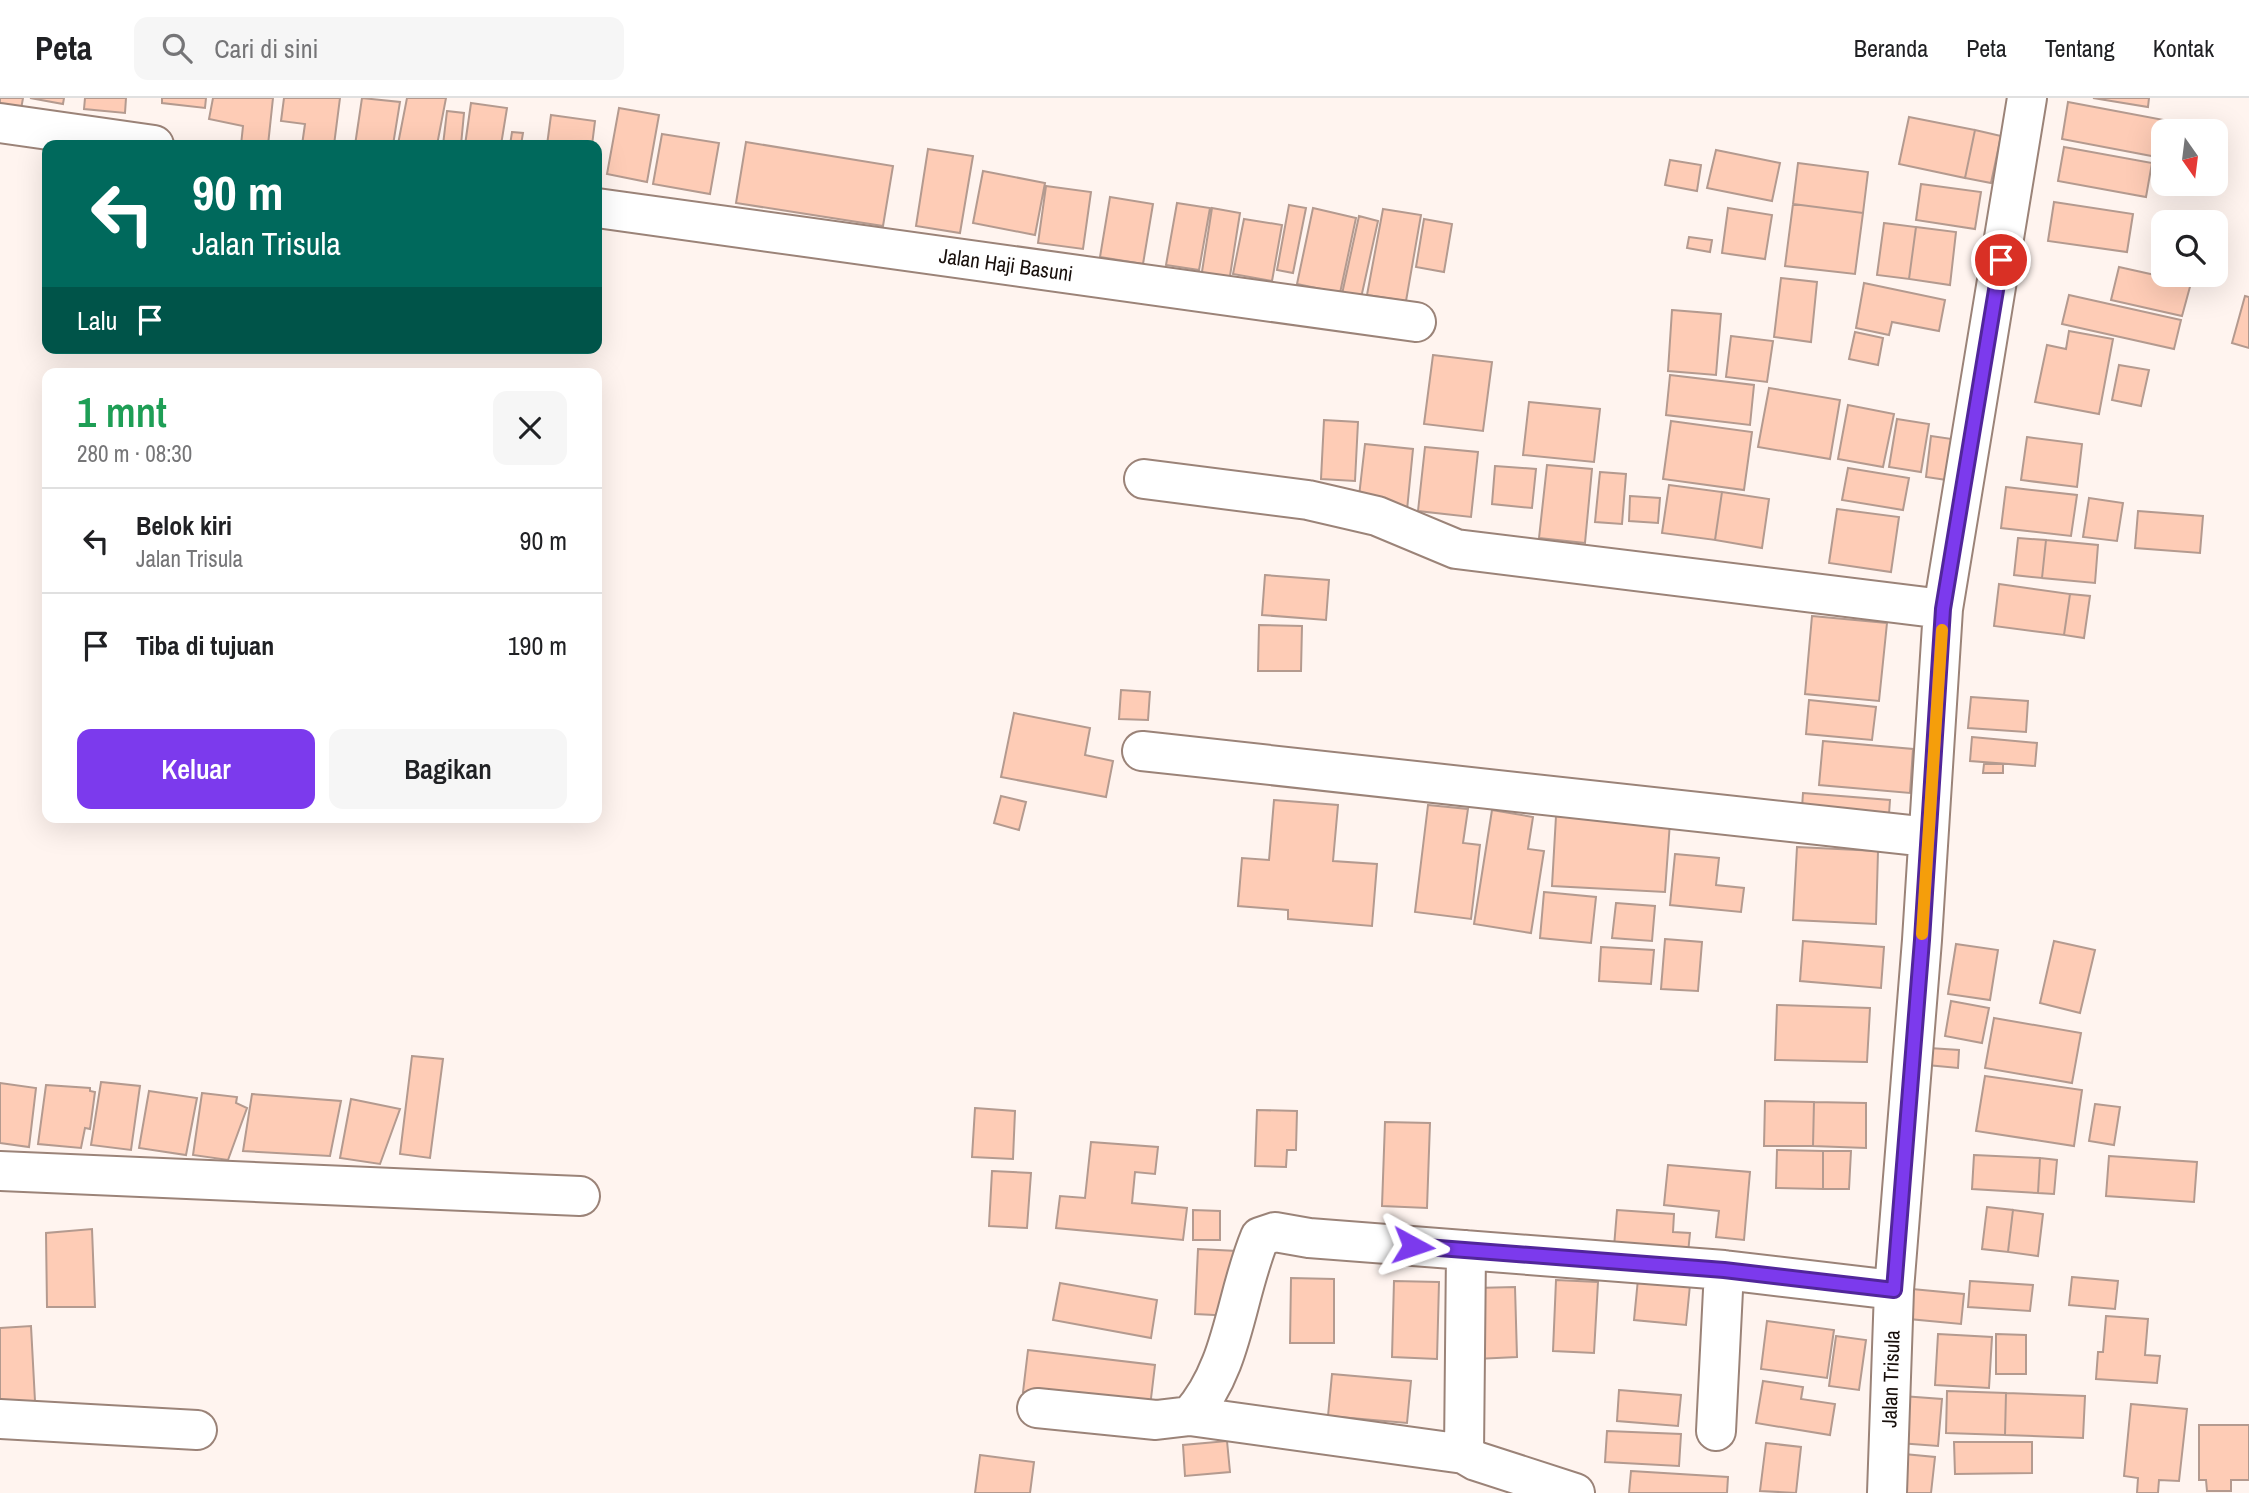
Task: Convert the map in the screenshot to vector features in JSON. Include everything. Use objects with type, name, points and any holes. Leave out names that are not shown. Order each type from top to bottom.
[{"type":"street","name":"Jalan Trisula","points":[[1887,1493],[1894,1290],[1943,609],[2027,98]]},
{"type":"street","points":[[0,123],[119,140]]},
{"type":"street","name":"Jalan Haji Basuni","points":[[602,209],[1416,322]]},
{"type":"street","points":[[1144,479],[1308,500],[1377,516],[1456,549],[1943,609]]},
{"type":"street","points":[[1142,751],[1928,837]]},
{"type":"street","points":[[0,1171],[580,1196]]},
{"type":"street","points":[[1190,1416],[1208,1397],[1220,1370],[1260,1237],[1275,1232],[1724,1270],[1894,1290]]},
{"type":"street","points":[[1464,1454],[1466,1250]]},
{"type":"street","points":[[1716,1431],[1724,1270]]},
{"type":"street","points":[[1037,1408],[1156,1420],[1190,1416],[1464,1454],[1476,1461],[1575,1493]]},
{"type":"street","points":[[0,1419],[197,1430]]},
{"type":"building","points":[[0,98],[23,98],[20,115],[0,112]]},
{"type":"building","points":[[30,98],[64,98],[63,104]]},
{"type":"building","points":[[85,98],[126,98],[125,113],[84,109]]},
{"type":"building","points":[[162,98],[206,98],[205,108],[162,103]]},
{"type":"building","points":[[213,98],[273,98],[269,140],[242,140],[243,126],[209,119]]},
{"type":"building","points":[[284,98],[340,98],[335,140],[303,140],[305,124],[281,121]]},
{"type":"building","points":[[362,98],[400,102],[394,140],[356,140]]},
{"type":"building","points":[[407,98],[446,98],[438,140],[399,140]]},
{"type":"building","points":[[2093,98],[2149,98],[2148,107]]},
{"type":"building","points":[[2068,102],[2158,119],[2151,119],[2151,156],[2062,139]]},
{"type":"building","points":[[471,103],[507,108],[502,140],[466,140]]},
{"type":"building","points":[[619,108],[659,115],[647,182],[607,174]]},
{"type":"building","points":[[447,111],[464,113],[461,140],[444,140]]},
{"type":"building","points":[[551,115],[595,121],[593,140],[548,140]]},
{"type":"building","points":[[1909,117],[1975,130],[1965,178],[1899,164]]},
{"type":"building","points":[[1975,130],[2001,136],[1991,183],[1965,178]]},
{"type":"building","points":[[512,132],[523,133],[522,140],[511,140]]},
{"type":"building","points":[[662,134],[719,143],[710,194],[653,184]]},
{"type":"building","points":[[746,142],[893,166],[883,226],[736,203]]},
{"type":"building","points":[[2064,147],[2151,163],[2146,197],[2058,181]]},
{"type":"building","points":[[928,149],[973,156],[960,233],[916,226]]},
{"type":"building","points":[[1716,150],[1780,163],[1772,201],[1707,188]]},
{"type":"building","points":[[1670,160],[1701,165],[1697,191],[1665,185]]},
{"type":"building","points":[[1798,163],[1868,172],[1863,213],[1793,204]]},
{"type":"building","points":[[983,171],[1045,183],[1035,235],[973,223]]},
{"type":"building","points":[[1921,184],[1981,192],[1975,229],[1916,220]]},
{"type":"building","points":[[1046,186],[1091,192],[1083,249],[1038,243]]},
{"type":"building","points":[[1110,197],[1153,204],[1143,264],[1100,257]]},
{"type":"building","points":[[2054,202],[2133,214],[2127,252],[2048,241]]},
{"type":"building","points":[[1177,203],[1210,208],[1199,270],[1166,265]]},
{"type":"building","points":[[1793,204],[1863,213],[1855,274],[1785,266]]},
{"type":"building","points":[[1289,205],[1306,208],[1293,273],[1277,270]]},
{"type":"building","points":[[1212,208],[1240,213],[1229,282],[1201,278]]},
{"type":"building","points":[[1313,208],[1356,218],[1340,293],[1297,284]]},
{"type":"building","points":[[1728,208],[1772,215],[1765,259],[1722,253]]},
{"type":"building","points":[[1383,209],[1421,215],[1406,301],[1367,295]]},
{"type":"building","points":[[1359,216],[1378,221],[1361,298],[1342,294]]},
{"type":"building","points":[[1244,219],[1282,225],[1272,281],[1233,274]]},
{"type":"building","points":[[1424,219],[1452,224],[1444,272],[1416,267]]},
{"type":"building","points":[[1884,223],[1916,227],[1909,279],[1877,275]]},
{"type":"building","points":[[1916,227],[1956,232],[1950,285],[1909,279]]},
{"type":"building","points":[[1689,237],[1712,240],[1710,252],[1687,248]]},
{"type":"building","points":[[2119,267],[2151,274],[2151,287],[2190,287],[2182,316],[2111,300]]},
{"type":"building","points":[[1781,278],[1817,282],[1811,342],[1774,337]]},
{"type":"building","points":[[1864,283],[1945,300],[1939,331],[1892,322],[1889,335],[1856,328]]},
{"type":"building","points":[[2069,295],[2181,320],[2174,349],[2062,324]]},
{"type":"building","points":[[2245,296],[2249,297],[2249,348],[2232,343]]},
{"type":"building","points":[[1672,310],[1721,314],[1716,375],[1668,371]]},
{"type":"building","points":[[2069,331],[2113,339],[2099,414],[2035,402],[2047,345],[2066,349]]},
{"type":"building","points":[[1855,332],[1883,338],[1878,365],[1849,359]]},
{"type":"building","points":[[1731,336],[1773,341],[1767,382],[1726,377]]},
{"type":"building","points":[[1433,355],[1492,362],[1483,431],[1424,424]]},
{"type":"building","points":[[2119,365],[2149,370],[2141,406],[2112,400]]},
{"type":"building","points":[[1670,375],[1754,385],[1750,425],[1666,415]]},
{"type":"building","points":[[1769,388],[1840,400],[1830,459],[1758,447]]},
{"type":"building","points":[[1529,402],[1600,409],[1594,462],[1523,455]]},
{"type":"building","points":[[1848,405],[1894,414],[1883,467],[1838,459]]},
{"type":"building","points":[[1897,419],[1929,424],[1921,472],[1889,467]]},
{"type":"building","points":[[1324,420],[1358,422],[1355,481],[1321,479]]},
{"type":"building","points":[[1671,421],[1752,432],[1744,490],[1663,479]]},
{"type":"building","points":[[1931,436],[1952,439],[1947,480],[1926,477]]},
{"type":"building","points":[[2027,437],[2082,444],[2077,487],[2021,480]]},
{"type":"building","points":[[1365,444],[1413,449],[1407,510],[1358,505]]},
{"type":"building","points":[[1425,447],[1478,452],[1471,517],[1418,511]]},
{"type":"building","points":[[1547,465],[1592,469],[1585,543],[1539,538]]},
{"type":"building","points":[[1495,466],[1536,469],[1532,508],[1492,504]]},
{"type":"building","points":[[1848,468],[1909,478],[1903,510],[1842,500]]},
{"type":"building","points":[[1600,472],[1626,474],[1622,524],[1595,522]]},
{"type":"building","points":[[1669,485],[1722,492],[1715,540],[1662,533]]},
{"type":"building","points":[[2006,487],[2077,495],[2071,536],[2001,528]]},
{"type":"building","points":[[1722,492],[1769,499],[1762,548],[1715,540]]},
{"type":"building","points":[[1630,496],[1660,498],[1658,523],[1629,521]]},
{"type":"building","points":[[2089,498],[2123,503],[2117,541],[2083,537]]},
{"type":"building","points":[[1837,509],[1899,517],[1891,572],[1829,563]]},
{"type":"building","points":[[2138,511],[2203,516],[2200,553],[2135,548]]},
{"type":"building","points":[[2018,538],[2046,540],[2042,578],[2014,575]]},
{"type":"building","points":[[2046,540],[2098,545],[2095,583],[2042,578]]},
{"type":"building","points":[[1265,575],[1329,580],[1326,620],[1262,615]]},
{"type":"building","points":[[1999,584],[2070,594],[2064,635],[1994,626]]},
{"type":"building","points":[[2070,594],[2090,596],[2084,638],[2064,635]]},
{"type":"building","points":[[1812,616],[1887,623],[1879,701],[1805,694]]},
{"type":"building","points":[[1259,625],[1302,626],[1301,671],[1258,671]]},
{"type":"building","points":[[1121,690],[1150,692],[1148,720],[1119,719]]},
{"type":"building","points":[[1971,697],[2028,701],[2026,732],[1968,728]]},
{"type":"building","points":[[1809,700],[1876,707],[1872,740],[1806,734]]},
{"type":"building","points":[[1014,713],[1090,728],[1085,755],[1113,761],[1106,797],[1001,777]]},
{"type":"building","points":[[1972,737],[2037,743],[2035,766],[1970,761]]},
{"type":"building","points":[[1823,741],[1913,749],[1910,793],[1819,785]]},
{"type":"building","points":[[1984,764],[2003,764],[2003,773],[1983,773]]},
{"type":"building","points":[[1803,793],[1890,800],[1888,828],[1801,822]]},
{"type":"building","points":[[1001,796],[1026,802],[1019,830],[994,823]]},
{"type":"building","points":[[1274,800],[1338,805],[1333,861],[1377,864],[1372,926],[1288,919],[1288,910],[1238,906],[1242,858],[1269,860]]},
{"type":"building","points":[[1428,805],[1468,809],[1463,843],[1480,845],[1471,919],[1415,912]]},
{"type":"building","points":[[1492,810],[1533,817],[1528,849],[1544,851],[1531,933],[1474,924]]},
{"type":"building","points":[[1556,816],[1670,822],[1665,892],[1552,886]]},
{"type":"building","points":[[1797,847],[1878,851],[1876,924],[1793,920]]},
{"type":"building","points":[[1675,854],[1719,858],[1716,885],[1744,888],[1741,912],[1670,905]]},
{"type":"building","points":[[1544,892],[1596,897],[1591,943],[1540,938]]},
{"type":"building","points":[[1616,903],[1655,906],[1652,941],[1612,938]]},
{"type":"building","points":[[1665,939],[1702,942],[1698,991],[1661,989]]},
{"type":"building","points":[[1803,941],[1884,947],[1881,988],[1800,981]]},
{"type":"building","points":[[2054,941],[2095,950],[2080,1013],[2040,1003]]},
{"type":"building","points":[[1956,944],[1998,950],[1990,1000],[1948,994]]},
{"type":"building","points":[[1601,947],[1654,950],[1651,984],[1599,981]]},
{"type":"building","points":[[1951,1001],[1989,1008],[1982,1043],[1945,1036]]},
{"type":"building","points":[[1777,1005],[1870,1008],[1867,1062],[1775,1060]]},
{"type":"building","points":[[1994,1018],[2081,1033],[2072,1083],[1985,1068]]},
{"type":"building","points":[[1929,1048],[1959,1050],[1958,1068],[1927,1065]]},
{"type":"building","points":[[412,1056],[443,1059],[430,1158],[400,1154]]},
{"type":"building","points":[[1985,1076],[2082,1090],[2074,1146],[1976,1131]]},
{"type":"building","points":[[101,1082],[140,1086],[131,1150],[91,1145]]},
{"type":"building","points":[[0,1083],[36,1088],[29,1147],[0,1143]]},
{"type":"building","points":[[46,1085],[90,1088],[90,1091],[95,1092],[90,1129],[85,1128],[81,1148],[38,1144]]},
{"type":"building","points":[[149,1091],[197,1098],[186,1155],[139,1148]]},
{"type":"building","points":[[202,1093],[237,1097],[236,1103],[247,1108],[228,1160],[193,1155]]},
{"type":"building","points":[[252,1094],[341,1101],[330,1156],[243,1151]]},
{"type":"building","points":[[351,1099],[400,1109],[380,1164],[340,1158]]},
{"type":"building","points":[[1765,1101],[1814,1102],[1813,1146],[1764,1146]]},
{"type":"building","points":[[1814,1102],[1866,1103],[1866,1148],[1813,1146]]},
{"type":"building","points":[[2095,1104],[2120,1107],[2114,1145],[2089,1141]]},
{"type":"building","points":[[975,1108],[1015,1111],[1013,1159],[972,1157]]},
{"type":"building","points":[[1257,1110],[1297,1111],[1296,1150],[1287,1150],[1286,1167],[1255,1166]]},
{"type":"building","points":[[1385,1122],[1430,1123],[1427,1208],[1382,1206]]},
{"type":"building","points":[[1091,1142],[1158,1147],[1155,1174],[1135,1172],[1132,1203],[1187,1208],[1183,1240],[1056,1228],[1060,1196],[1085,1198]]},
{"type":"building","points":[[1777,1150],[1823,1151],[1823,1189],[1776,1188]]},
{"type":"building","points":[[1823,1151],[1851,1151],[1849,1189],[1823,1189]]},
{"type":"building","points":[[1974,1155],[2040,1158],[2038,1193],[1972,1189]]},
{"type":"building","points":[[2109,1156],[2197,1162],[2194,1202],[2106,1196]]},
{"type":"building","points":[[2040,1158],[2057,1160],[2054,1194],[2038,1193]]},
{"type":"building","points":[[1668,1165],[1750,1172],[1744,1240],[1716,1237],[1719,1211],[1664,1205]]},
{"type":"building","points":[[992,1171],[1031,1173],[1027,1228],[989,1226]]},
{"type":"building","points":[[1987,1207],[2013,1210],[2008,1252],[1982,1249]]},
{"type":"building","points":[[1193,1210],[1220,1211],[1220,1240],[1193,1240]]},
{"type":"building","points":[[1617,1210],[1674,1214],[1673,1232],[1690,1233],[1688,1253],[1614,1247]]},
{"type":"building","points":[[2013,1210],[2043,1214],[2038,1256],[2008,1252]]},
{"type":"building","points":[[92,1229],[95,1307],[47,1307],[46,1233]]},
{"type":"building","points":[[1198,1249],[1237,1251],[1234,1316],[1195,1314]]},
{"type":"building","points":[[2072,1277],[2118,1281],[2115,1309],[2069,1305]]},
{"type":"building","points":[[1291,1278],[1334,1279],[1334,1343],[1290,1343]]},
{"type":"building","points":[[1638,1279],[1690,1285],[1686,1325],[1634,1320]]},
{"type":"building","points":[[1556,1280],[1598,1282],[1594,1353],[1553,1351]]},
{"type":"building","points":[[1394,1281],[1439,1282],[1437,1359],[1392,1357]]},
{"type":"building","points":[[1970,1281],[2033,1285],[2030,1311],[1968,1307]]},
{"type":"building","points":[[1060,1283],[1157,1300],[1151,1338],[1053,1320]]},
{"type":"building","points":[[1515,1287],[1517,1357],[1476,1359],[1475,1288]]},
{"type":"building","points":[[1912,1289],[1964,1294],[1961,1324],[1909,1319]]},
{"type":"building","points":[[2106,1316],[2148,1319],[2145,1355],[2160,1356],[2157,1383],[2096,1379],[2098,1352],[2103,1352]]},
{"type":"building","points":[[1767,1321],[1834,1330],[1827,1378],[1761,1369]]},
{"type":"building","points":[[31,1326],[35,1401],[0,1403],[0,1328]]},
{"type":"building","points":[[1938,1334],[1992,1337],[1989,1388],[1935,1385]]},
{"type":"building","points":[[1996,1334],[2026,1335],[2026,1374],[1996,1374]]},
{"type":"building","points":[[1836,1336],[1866,1340],[1859,1390],[1829,1386]]},
{"type":"building","points":[[1028,1350],[1155,1365],[1150,1407],[1023,1392]]},
{"type":"building","points":[[1332,1374],[1411,1381],[1407,1423],[1328,1416]]},
{"type":"building","points":[[1763,1381],[1803,1387],[1801,1399],[1835,1404],[1830,1435],[1756,1423]]},
{"type":"building","points":[[1619,1390],[1681,1395],[1678,1426],[1617,1421]]},
{"type":"building","points":[[1947,1391],[2006,1393],[2005,1435],[1946,1433]]},
{"type":"building","points":[[2006,1393],[2085,1396],[2083,1438],[2005,1435]]},
{"type":"building","points":[[1902,1396],[1942,1399],[1938,1446],[1899,1443]]},
{"type":"building","points":[[2131,1404],[2187,1409],[2179,1481],[2159,1480],[2158,1493],[2137,1493],[2138,1478],[2124,1476]]},
{"type":"building","points":[[2199,1425],[2249,1425],[2249,1480],[2231,1480],[2231,1491],[2207,1491],[2206,1480],[2199,1480]]},
{"type":"building","points":[[1607,1431],[1681,1434],[1679,1466],[1605,1462]]},
{"type":"building","points":[[1227,1441],[1230,1472],[1185,1476],[1183,1445]]},
{"type":"building","points":[[1954,1442],[2032,1442],[2032,1473],[1955,1474]]},
{"type":"building","points":[[1766,1443],[1801,1447],[1796,1493],[1760,1491]]},
{"type":"building","points":[[1904,1454],[1935,1457],[1931,1493],[1901,1493]]},
{"type":"building","points":[[980,1455],[1034,1462],[1030,1493],[975,1493]]},
{"type":"building","points":[[1631,1471],[1728,1477],[1727,1493],[1629,1493]]},
{"type":"slow traffic","points":[[1922,934],[1942,630]]},
{"type":"route","points":[[1413,1246],[1724,1270],[1894,1290],[1922,940],[1943,609],[2001,260]]}]
